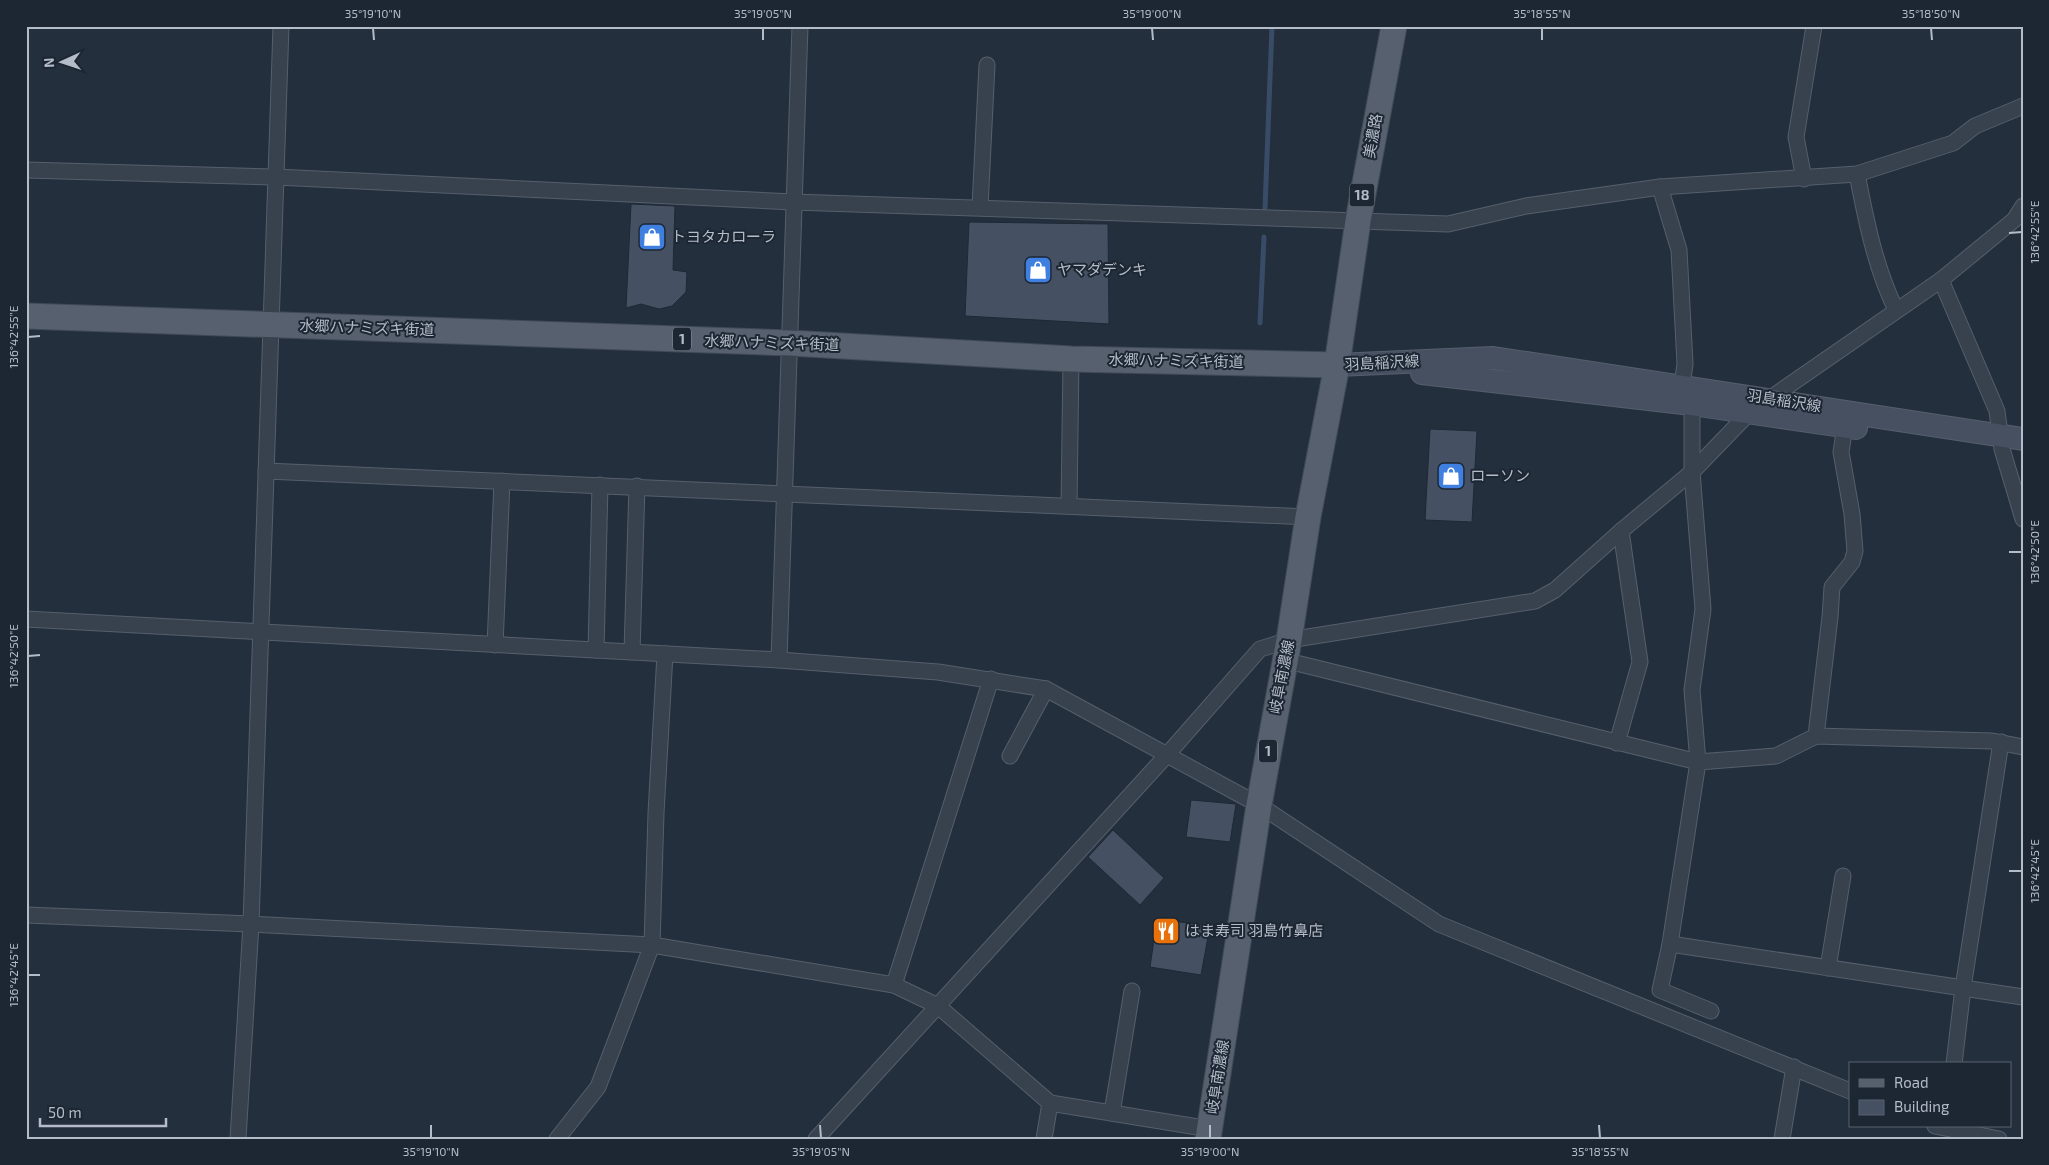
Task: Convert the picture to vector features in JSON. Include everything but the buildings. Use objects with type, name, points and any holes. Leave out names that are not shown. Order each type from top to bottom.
[{"type":"main road","name":"美濃路","points":[[1337,365],[1358,221],[1394,26]]},
{"type":"main road","name":"水郷ハナミズキ街道","points":[[26,316],[790,343],[1071,359],[1337,365]]},
{"type":"main road","name":"羽島稲沢線","points":[[1337,365],[1687,395],[1769,398],[2008,446]]},
{"type":"main road","name":"岐阜南濃線","points":[[1209,1134],[1259,805],[1308,517],[1337,365]]},
{"type":"main road","name":"羽島稲沢線","points":[[1687,395],[1749,413],[1845,426],[2008,446],[2023,439]]},
{"type":"street","points":[[238,1139],[251,924],[281,26]]},
{"type":"street","points":[[779,660],[800,26]]},
{"type":"street","points":[[1804,178],[1796,137],[1814,26]]},
{"type":"street","points":[[980,208],[986,65]]},
{"type":"street","points":[[26,170],[276,177],[794,202],[1448,224],[1526,206],[1660,187],[1857,174],[1953,143],[1975,126],[2023,106]]},
{"type":"street","points":[[1857,174],[1868,230],[1887,291],[1896,310]]},
{"type":"street","points":[[1660,187],[1679,250],[1692,472],[1703,609],[1692,690],[1698,762],[1670,944],[1660,990],[1711,1010]]},
{"type":"street","points":[[816,1139],[1166,756],[1260,649],[1286,650],[1535,601],[1555,590],[1621,531],[1692,472],[1749,413],[1941,280],[2014,220],[2023,206]]},
{"type":"street","points":[[1941,280],[1997,411],[2008,446],[2023,519]]},
{"type":"street","points":[[1068,506],[1071,359]]},
{"type":"street","points":[[1816,736],[1832,587],[1852,562],[1855,551],[1852,514],[1842,452],[1845,426]]},
{"type":"street","points":[[266,471],[786,492],[1308,517]]},
{"type":"street","points":[[495,645],[502,481]]},
{"type":"street","points":[[596,650],[600,485]]},
{"type":"street","points":[[632,652],[637,486]]},
{"type":"street","points":[[1617,744],[1640,662],[1621,531]]},
{"type":"street","points":[[26,619],[779,660],[938,672],[1046,689],[1259,805],[1438,924],[1849,1091]]},
{"type":"street","points":[[1286,650],[1617,744],[1698,762],[1776,756],[1816,736],[2001,742],[2023,747]]},
{"type":"street","points":[[557,1139],[598,1088],[652,945],[656,813],[665,654]]},
{"type":"street","points":[[894,985],[991,679]]},
{"type":"street","points":[[1010,756],[1046,689]]},
{"type":"street","points":[[1954,1062],[1963,988],[2001,742]]},
{"type":"street","points":[[1828,968],[1843,876]]},
{"type":"street","points":[[26,916],[251,924],[652,945],[894,985],[938,1006],[1050,1103],[1112,1113],[1209,1134]]},
{"type":"street","points":[[1670,944],[2023,997]]},
{"type":"street","points":[[1112,1113],[1132,990]]},
{"type":"street","points":[[1782,1139],[1794,1067]]},
{"type":"street","points":[[1044,1139],[1050,1103]]},
{"type":"street","points":[[1945,1128],[1999,1139]]},
{"type":"waterway","points":[[1265,208],[1272,26]]},
{"type":"waterway","points":[[1260,323],[1264,237]]},
{"type":"place","name":"トヨタカローラ","points":[[652,237]]},
{"type":"place","name":"ヤマダデンキ","points":[[1038,270]]},
{"type":"place","name":"ローソン","points":[[1451,476]]},
{"type":"place","name":"はま寿司 羽島竹鼻店","points":[[1166,931]]}]
